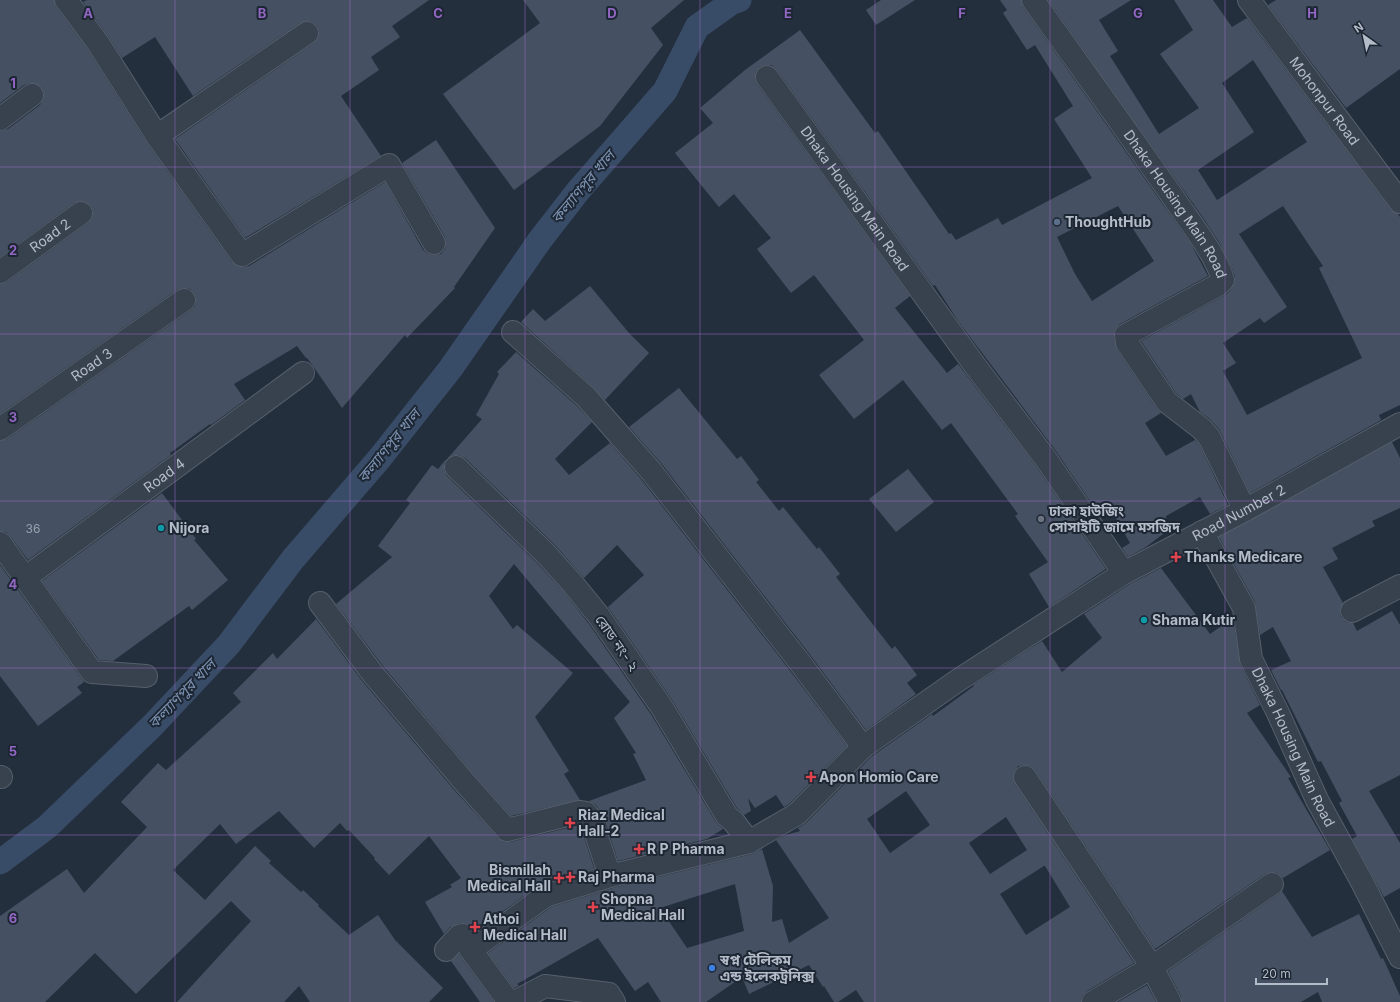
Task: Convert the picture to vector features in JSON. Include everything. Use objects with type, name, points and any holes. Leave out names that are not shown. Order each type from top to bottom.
[{"type":"street","name":"Dhaka Housing Main Road","points":[[1032,0],[1120,121],[1221,269],[1223,280],[1218,285],[1126,335],[1127,343],[1167,402],[1202,429],[1209,437],[1245,510]]},
{"type":"street","name":"Mohonpur Road","points":[[1249,0],[1400,202]]},
{"type":"street","points":[[74,3],[157,136],[242,255],[389,165],[434,243]]},
{"type":"street","points":[[157,136],[307,33]]},
{"type":"street","name":"Dhaka Housing Main Road","points":[[767,77],[867,214],[908,275],[1046,458],[1124,573]]},
{"type":"street","points":[[0,119],[32,95]]},
{"type":"street","name":"Road 2","points":[[0,272],[81,213]]},
{"type":"street","name":"Road 3","points":[[0,429],[184,300]]},
{"type":"street","points":[[513,332],[586,397],[651,470],[798,660],[863,747]]},
{"type":"street","name":"Road 4","points":[[25,578],[303,373]]},
{"type":"street","name":"Road Number 2","points":[[471,950],[545,896],[610,876],[749,842],[797,814],[863,747],[957,681],[1124,573],[1245,510],[1400,424]]},
{"type":"street","name":"রোড নং- ২","points":[[456,467],[546,554],[599,616],[663,709],[727,816],[734,822],[749,842]]},
{"type":"street","name":"Dhaka Housing Main Road","points":[[1202,532],[1244,608],[1251,659],[1317,800],[1362,882],[1400,957]]},
{"type":"street","points":[[0,543],[92,672],[146,676]]},
{"type":"street","points":[[1352,612],[1400,586]]},
{"type":"street","points":[[320,603],[373,674],[507,830],[579,812],[586,813],[591,819],[610,876]]},
{"type":"street","points":[[1025,777],[1152,967],[1170,1002]]},
{"type":"street","points":[[1093,1002],[1152,967],[1272,884]]},
{"type":"street","points":[[446,950],[459,936],[463,935],[471,950],[509,1002]]},
{"type":"street","points":[[515,1002],[545,986],[608,994],[614,1002]]},
{"type":"building","points":[[0,0],[54,0],[56,7],[88,50],[147,143],[232,262],[237,266],[249,266],[385,182],[423,250],[428,254],[441,254],[445,249],[445,237],[402,163],[436,140],[495,228],[454,287],[455,288],[407,338],[405,335],[342,408],[313,366],[297,346],[234,384],[245,400],[170,453],[171,455],[28,560],[10,536],[6,532],[0,531],[0,441],[7,439],[191,310],[195,306],[196,299],[194,293],[190,289],[183,288],[177,290],[0,414],[0,284],[7,282],[88,223],[92,218],[93,212],[91,206],[86,202],[80,201],[74,203],[0,257],[0,131],[8,129],[40,105],[44,94],[42,88],[37,84],[30,83],[24,85],[0,103]]},
{"type":"building","points":[[87,0],[429,0],[392,26],[400,37],[371,57],[379,70],[341,96],[381,156],[245,238],[175,139],[314,43],[318,38],[319,32],[317,26],[312,22],[306,21],[300,23],[193,96],[155,37],[122,58],[83,2]]},
{"type":"building","points":[[523,0],[684,0],[651,28],[663,45],[600,126],[514,190],[443,94],[540,23]]},
{"type":"building","points":[[881,0],[915,0],[876,25],[866,10]]},
{"type":"building","points":[[1000,0],[1021,0],[1023,7],[1191,244],[1208,276],[1120,324],[1115,329],[1114,337],[1117,350],[1161,413],[1145,423],[1166,456],[1195,440],[1199,444],[1228,505],[1210,514],[1200,497],[1166,516],[1165,530],[1163,534],[1146,547],[1128,557],[1122,548],[1130,543],[1109,506],[1098,513],[1056,451],[958,321],[935,285],[933,286],[777,70],[772,65],[765,65],[760,67],[756,72],[755,78],[757,84],[910,296],[895,308],[947,373],[958,364],[1036,466],[1106,569],[1049,607],[1029,574],[1048,562],[1015,516],[1018,514],[951,423],[942,430],[903,380],[854,419],[819,375],[864,340],[814,275],[791,293],[757,249],[771,238],[734,194],[719,207],[675,153],[713,123],[700,108],[745,70],[800,30],[875,133],[878,131],[949,234],[951,233],[956,240],[998,218],[1002,225],[1092,178],[1054,119],[1073,106],[1035,45],[1027,50],[1003,13],[1007,10]],"holes":[[[1118,206],[1154,261],[1092,301],[1075,274],[1057,237]]]},
{"type":"building","points":[[1048,0],[1131,0],[1099,20],[1118,51],[1110,56],[1159,134],[1199,108],[1160,54],[1193,30],[1174,0],[1213,0],[1232,27],[1247,18],[1390,209],[1400,217],[1400,405],[1379,415],[1381,420],[1250,493],[1219,429],[1210,419],[1200,412],[1191,394],[1183,399],[1176,393],[1141,341],[1227,294],[1232,288],[1235,282],[1235,276],[1231,266],[1219,242]],"holes":[[[1253,60],[1307,142],[1217,200],[1198,170],[1254,132],[1222,83]],[[1283,206],[1323,266],[1319,268],[1362,358],[1247,415],[1223,371],[1236,363],[1223,343],[1260,318],[1264,323],[1287,307],[1239,234]]]},
{"type":"building","points":[[1276,0],[1400,0],[1400,69],[1346,108],[1268,5]]},
{"type":"building","points":[[590,286],[629,333],[649,353],[605,400],[594,388],[521,322],[533,309],[545,321]]},
{"type":"building","points":[[516,352],[577,406],[592,422],[555,459],[569,475],[610,443],[641,479],[847,746],[789,804],[784,807],[776,795],[755,808],[748,798],[751,811],[744,815],[737,808],[674,703],[608,607],[644,575],[617,545],[584,578],[555,545],[465,458],[459,455],[453,455],[448,458],[482,419],[476,415],[499,374],[497,372]]},
{"type":"building","points":[[679,388],[737,459],[741,456],[759,480],[756,482],[779,511],[783,507],[817,549],[819,547],[840,574],[836,577],[892,649],[895,646],[917,675],[907,683],[916,694],[866,730],[808,652],[661,463],[629,427]]},
{"type":"building","points":[[1392,442],[1400,458],[1400,508],[1372,521],[1375,526],[1332,548],[1338,559],[1323,567],[1343,603],[1340,610],[1341,617],[1346,622],[1353,623],[1357,631],[1392,611],[1400,625],[1400,775],[1369,791],[1400,843],[1400,888],[1384,897],[1352,839],[1357,836],[1339,803],[1342,801],[1321,761],[1318,762],[1271,670],[1291,661],[1273,627],[1260,635],[1255,602],[1219,537]]},
{"type":"building","points":[[446,459],[444,470],[447,476],[537,563],[564,592],[589,624],[652,716],[716,822],[723,829],[707,839],[618,861],[603,815],[596,805],[589,801],[646,780],[633,754],[636,753],[614,718],[630,702],[514,564],[489,596],[513,629],[517,625],[573,673],[535,717],[569,771],[564,774],[580,800],[511,816],[475,776],[383,666],[336,604],[392,557],[378,546],[410,503],[406,500],[432,465],[438,469]]},
{"type":"building","points":[[908,469],[934,502],[896,532],[869,499]]},
{"type":"building","points":[[162,493],[196,539],[194,540],[228,580],[192,610],[189,606],[113,661],[99,660],[42,581]]},
{"type":"building","points":[[0,565],[84,682],[77,687],[82,693],[38,726],[0,676]]},
{"type":"building","points":[[1161,568],[1210,634],[1233,618],[1240,664],[1260,705],[1247,713],[1291,777],[1288,778],[1330,850],[1283,878],[1277,873],[1271,872],[1265,874],[1155,949],[1035,770],[1030,766],[1018,766],[1014,772],[1013,778],[1015,784],[1134,963],[1087,991],[1082,996],[1081,1002],[864,1002],[856,990],[838,1002],[834,1002],[809,965],[749,994],[742,977],[706,1002],[661,1002],[648,982],[635,991],[598,938],[517,984],[519,986],[514,988],[488,953],[551,907],[613,888],[752,854],[762,849],[773,886],[772,922],[782,919],[789,943],[829,918],[776,840],[800,831],[798,828],[806,823],[871,757],[932,714],[933,716],[974,686],[973,685],[1042,641],[1062,672],[1102,638],[1084,614],[1130,584]],"holes":[[[906,791],[930,825],[890,853],[867,819]],[[1006,817],[1027,850],[990,874],[969,843]],[[1045,866],[1070,907],[1026,935],[1000,894]],[[735,884],[744,931],[687,948],[660,908]]]},
{"type":"building","points":[[316,619],[363,682],[456,792],[498,838],[504,842],[510,842],[580,825],[594,868],[538,886],[475,931],[470,925],[460,923],[450,927],[444,934],[425,902],[452,887],[450,885],[461,878],[429,836],[389,875],[349,830],[347,831],[340,823],[314,848],[279,811],[236,844],[220,824],[173,870],[205,900],[255,846],[271,861],[269,863],[301,892],[303,890],[349,935],[378,915],[395,940],[443,988],[429,1002],[310,1002],[299,986],[284,1002],[177,1002],[251,921],[231,901],[136,994],[95,953],[45,1002],[0,1002],[0,916],[67,869],[84,893],[147,827],[121,802],[158,763],[166,770],[241,702],[233,693],[273,653],[277,659]]},
{"type":"building","points":[[1282,891],[1312,937],[1359,914],[1381,959],[1383,958],[1400,996],[1400,1002],[1322,1002],[1318,992],[1301,1002],[1182,1002],[1181,996],[1168,971]]},
{"type":"building","points":[[459,954],[494,1002],[480,1002],[451,961]]},
{"type":"building","points":[[1147,985],[1156,1002],[1118,1002]]},
{"type":"waterway","name":"কল্যাণপুর খাল","points":[[0,862],[47,827],[152,726],[229,644],[293,559],[379,459],[451,368],[540,240],[578,191],[665,91],[697,27],[732,2],[739,0]]},
{"type":"place","name":"ThoughtHub","points":[[1057,222]]},
{"type":"place","name":"ঢাকা হাউজিং সোসাইটি জামে মসজিদ","points":[[1041,519]]},
{"type":"place","name":"Nijora","points":[[161,528]]},
{"type":"place","name":"Thanks Medicare","points":[[1176,557]]},
{"type":"place","name":"Shama Kutir","points":[[1144,620]]},
{"type":"place","name":"Apon Homio Care","points":[[811,777]]},
{"type":"place","name":"Riaz Medical Hall-2","points":[[570,823]]},
{"type":"place","name":"R P Pharma","points":[[639,849]]},
{"type":"place","name":"Raj Pharma","points":[[570,877]]},
{"type":"place","name":"Bismillah Medical Hall","points":[[559,878]]},
{"type":"place","name":"Shopna Medical Hall","points":[[593,907]]},
{"type":"place","name":"Athoi Medical Hall","points":[[475,927]]},
{"type":"place","name":"স্বপ্ন টেলিকম এন্ড ইলেকট্রনিক্স","points":[[712,968]]}]
